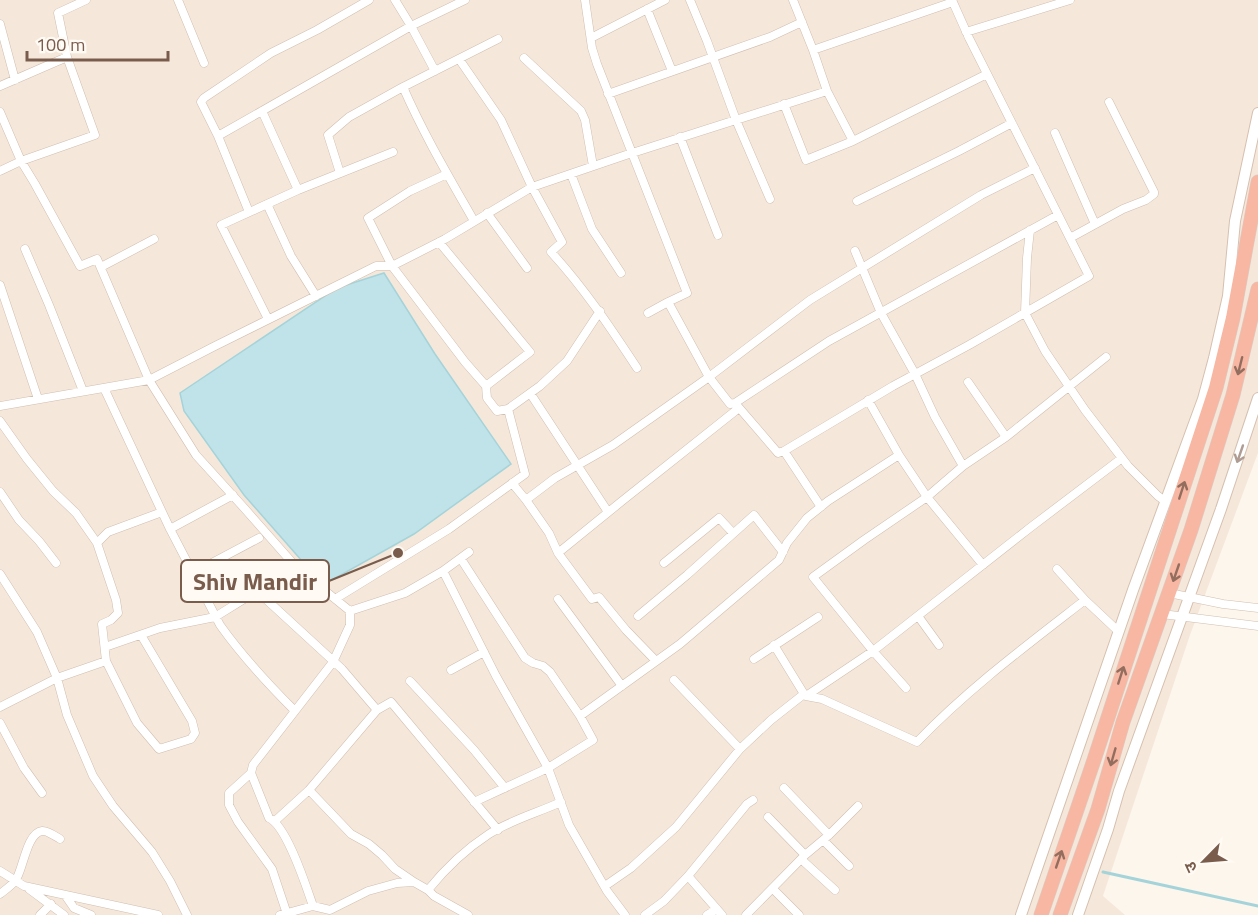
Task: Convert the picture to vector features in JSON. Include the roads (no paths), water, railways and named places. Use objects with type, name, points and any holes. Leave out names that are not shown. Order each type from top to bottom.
[{"type":"highway","points":[[1041,915],[1216,388],[1233,318],[1258,182]]},
{"type":"highway","points":[[1060,915],[1098,809],[1124,722],[1191,530],[1233,395],[1258,289]]},
{"type":"street","points":[[0,171],[95,135],[67,57],[58,14],[86,0]]},
{"type":"street","points":[[178,0],[204,63]]},
{"type":"street","points":[[249,212],[218,136],[201,102],[271,53],[369,0]]},
{"type":"street","points":[[395,0],[435,71]]},
{"type":"street","points":[[218,136],[411,26],[465,0]]},
{"type":"street","points":[[585,0],[597,64],[687,293],[648,313]]},
{"type":"street","points":[[591,38],[665,0]]},
{"type":"street","points":[[690,0],[736,120],[770,199]]},
{"type":"street","points":[[793,0],[827,91],[853,141]]},
{"type":"street","points":[[966,32],[1066,0]]},
{"type":"street","points":[[668,302],[709,376],[730,404],[737,406],[778,453],[1089,276],[952,1],[813,50]]},
{"type":"street","points":[[647,9],[672,71]]},
{"type":"street","points":[[608,94],[770,36],[802,22]]},
{"type":"street","points":[[0,24],[15,80]]},
{"type":"street","points":[[340,173],[328,135],[349,117],[498,39]]},
{"type":"street","points":[[0,86],[67,57]]},
{"type":"street","points":[[524,58],[581,111],[585,120],[593,166]]},
{"type":"street","points":[[459,59],[501,120],[532,187],[562,242],[551,252],[600,311],[637,368]]},
{"type":"street","points":[[784,104],[806,160],[853,141],[987,74]]},
{"type":"street","points":[[403,87],[447,174],[474,221]]},
{"type":"street","points":[[0,406],[149,380],[376,266],[392,266],[439,242],[532,187],[827,91]]},
{"type":"street","points":[[1070,238],[1154,194],[1109,102]]},
{"type":"street","points":[[262,111],[298,190]]},
{"type":"street","points":[[0,112],[21,162],[80,266],[97,259],[149,380],[196,455],[297,568],[350,610]]},
{"type":"street","points":[[1021,915],[1119,631],[1203,399],[1228,296],[1235,221],[1258,113]]},
{"type":"street","points":[[857,201],[1012,123]]},
{"type":"street","points":[[1055,133],[1095,224]]},
{"type":"street","points":[[680,137],[718,235]]},
{"type":"street","points":[[268,319],[221,225],[298,190],[393,152]]},
{"type":"street","points":[[526,500],[555,478],[613,445],[810,300],[981,195],[1035,168]]},
{"type":"street","points":[[447,174],[410,191],[368,218],[392,266],[486,386],[487,398],[497,411],[508,409],[567,361],[600,311]]},
{"type":"street","points":[[571,174],[592,229],[621,273]]},
{"type":"street","points":[[267,204],[291,256],[316,296]]},
{"type":"street","points":[[487,213],[527,268]]},
{"type":"street","points":[[558,553],[737,406],[830,341],[1058,214]]},
{"type":"street","points":[[1030,230],[1025,313],[1045,351],[1085,410],[1128,466],[1165,501]]},
{"type":"street","points":[[101,267],[154,239]]},
{"type":"street","points":[[439,242],[530,352],[486,386]]},
{"type":"street","points":[[25,249],[83,392]]},
{"type":"street","points":[[855,251],[881,313],[963,466]]},
{"type":"street","points":[[0,285],[38,399]]},
{"type":"street","points":[[906,688],[813,577],[927,497],[963,466],[1006,437],[1106,357]]},
{"type":"street","points":[[968,382],[1006,437]]},
{"type":"street","points":[[104,388],[162,512],[215,617],[262,677],[295,711]]},
{"type":"street","points":[[530,393],[608,512]]},
{"type":"street","points":[[1078,915],[1119,791],[1221,509],[1258,398]]},
{"type":"street","points":[[868,400],[899,455],[927,497],[982,565]]},
{"type":"street","points":[[335,599],[449,529],[525,474],[508,409]]},
{"type":"street","points":[[0,421],[27,459],[76,513],[97,543],[116,600],[118,613],[111,620],[102,624],[106,661],[137,723],[159,749],[191,739],[195,734],[192,722],[141,635]]},
{"type":"street","points":[[784,451],[821,507]]},
{"type":"street","points":[[580,716],[680,644],[779,560],[787,543],[807,518],[899,455]]},
{"type":"street","points":[[605,886],[631,868],[676,827],[740,749],[771,720],[873,651],[1122,458]]},
{"type":"street","points":[[512,483],[549,533],[558,553],[592,599],[599,597],[656,661]]},
{"type":"street","points":[[0,492],[19,520],[56,563]]},
{"type":"street","points":[[170,528],[233,495]]},
{"type":"street","points":[[97,543],[108,532],[162,512]]},
{"type":"street","points":[[638,616],[754,515],[783,552]]},
{"type":"street","points":[[664,563],[719,518],[734,533]]},
{"type":"street","points":[[193,573],[259,538]]},
{"type":"street","points":[[350,610],[405,593],[443,571],[469,552]]},
{"type":"street","points":[[461,559],[525,658],[543,666],[550,672],[580,716],[593,740],[548,768],[474,802]]},
{"type":"street","points":[[105,647],[160,628],[215,617],[297,568]]},
{"type":"street","points":[[1057,569],[1085,600],[1119,631]]},
{"type":"street","points":[[443,571],[484,652],[548,768],[569,825],[625,915]]},
{"type":"street","points":[[0,574],[37,632],[57,678],[67,715],[93,776],[120,814],[152,852],[187,915]]},
{"type":"street","points":[[257,591],[342,669],[377,710]]},
{"type":"street","points":[[1169,593],[1223,604],[1258,608]]},
{"type":"street","points":[[558,599],[622,686]]},
{"type":"street","points":[[774,645],[805,695],[822,699],[916,742],[940,717],[1085,600]]},
{"type":"street","points":[[313,906],[295,857],[275,821],[269,818],[252,774],[253,765],[333,662],[350,625],[350,610]]},
{"type":"street","points":[[1162,614],[1258,626]]},
{"type":"street","points":[[918,616],[939,645]]},
{"type":"street","points":[[754,658],[819,617]]},
{"type":"street","points":[[451,670],[484,652]]},
{"type":"street","points":[[0,707],[57,678],[106,661]]},
{"type":"street","points":[[674,680],[740,749]]},
{"type":"street","points":[[410,681],[474,750],[505,788]]},
{"type":"street","points":[[275,821],[309,790],[377,710],[391,702],[498,830]]},
{"type":"street","points":[[0,723],[24,768],[42,793]]},
{"type":"street","points":[[252,774],[229,793],[229,805],[238,822],[272,868],[284,914],[313,906],[333,913],[368,891],[397,883],[414,882]]},
{"type":"street","points":[[784,788],[849,866]]},
{"type":"street","points":[[309,790],[351,834],[369,844],[395,869],[434,896],[468,915]]},
{"type":"street","points":[[645,915],[664,901],[688,876],[747,804],[753,800]]},
{"type":"street","points":[[428,890],[445,869],[490,833],[524,816],[561,802]]},
{"type":"street","points":[[750,914],[803,858],[858,806]]},
{"type":"street","points":[[768,818],[803,858],[836,890]]},
{"type":"street","points":[[0,894],[16,880],[24,854],[39,832],[43,831],[60,839]]},
{"type":"street","points":[[0,871],[24,885],[64,915]]},
{"type":"street","points":[[688,876],[719,912],[706,915]]},
{"type":"street","points":[[24,885],[159,915]]},
{"type":"street","points":[[772,889],[799,915]]},
{"type":"street","points":[[65,895],[74,908],[91,915]]},
{"type":"street","points":[[40,915],[51,904]]},
{"type":"water","points":[[384,273],[435,354],[511,464],[414,534],[332,580],[317,578],[244,495],[184,411],[180,393],[337,288]]},
{"type":"waterway","points":[[1103,872],[1258,906]]},
{"type":"place","name":"Shiv Mandir","points":[[398,553]]}]
